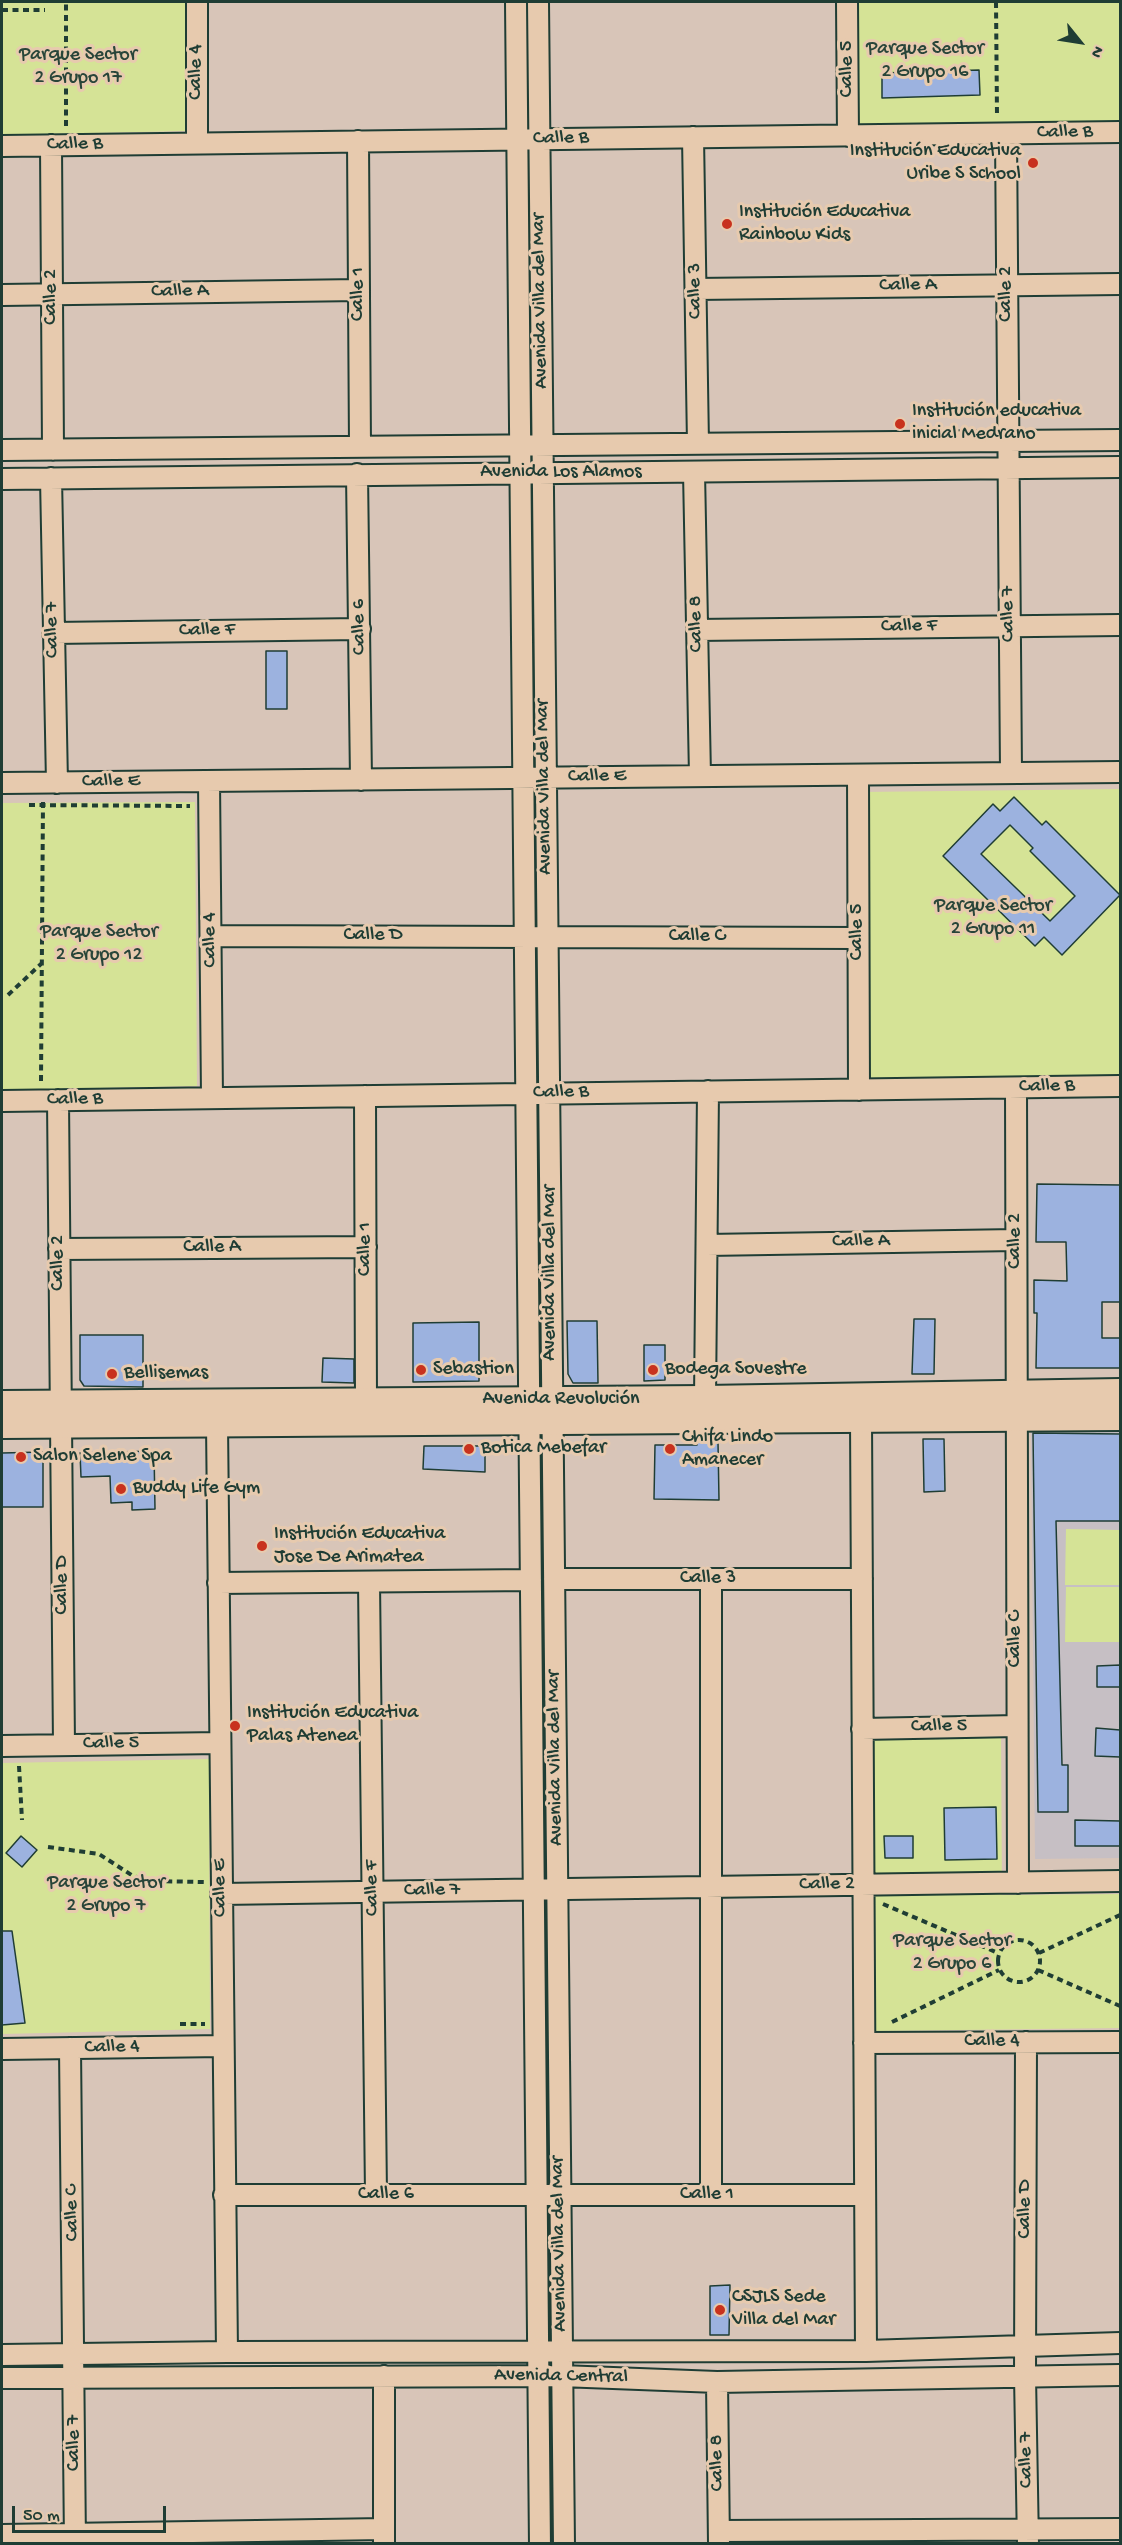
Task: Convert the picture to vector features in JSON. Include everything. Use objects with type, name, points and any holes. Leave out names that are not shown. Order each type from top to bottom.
[{"type":"main road","name":"Avenida Revolución","points":[[2,1425],[61,1414],[366,1402],[540,1411],[861,1419],[1015,1406],[1120,1392]]},
{"type":"main road","name":"Avenida Revolución","points":[[2,1404],[61,1414],[218,1424],[540,1411],[705,1399],[1015,1406],[1120,1417]]},
{"type":"street","name":"Calle 4","points":[[197,2],[197,143]]},
{"type":"street","name":"Avenida Villa del Mar","points":[[516,2],[522,778],[550,1094],[540,1411],[531,1580],[534,1890],[548,2195],[561,2352],[564,2544]]},
{"type":"street","name":"Avenida Villa del Mar","points":[[538,2],[545,778],[527,1094],[540,1411],[554,1579],[557,1889],[548,2195],[538,2352],[540,2544]]},
{"type":"street","name":"Calle 5","points":[[847,2],[848,136]]},
{"type":"street","name":"Calle B","points":[[2,146],[1120,132]]},
{"type":"street","name":"Calle 2","points":[[1001,134],[1007,285],[1008,455]]},
{"type":"street","name":"Calle 3","points":[[693,137],[698,444]]},
{"type":"street","name":"Calle 1","points":[[358,141],[360,447]]},
{"type":"street","name":"Calle 2","points":[[53,450],[52,294],[59,145]]},
{"type":"street","name":"Calle A","points":[[696,289],[1120,284]]},
{"type":"street","name":"Calle A","points":[[2,295],[359,290]]},
{"type":"street","name":"Avenida Los Alamos","points":[[2,479],[694,472],[1008,455],[1120,440]]},
{"type":"street","name":"Avenida Los Alamos","points":[[2,450],[698,444],[1008,455],[1120,467]]},
{"type":"street","name":"Calle 7","points":[[1008,455],[1011,773]]},
{"type":"street","name":"Calle 8","points":[[694,472],[700,777]]},
{"type":"street","name":"Calle 6","points":[[357,474],[361,780]]},
{"type":"street","name":"Calle 7","points":[[50,783],[53,633],[51,478]]},
{"type":"street","name":"Calle F","points":[[697,630],[1120,625]]},
{"type":"street","name":"Calle F","points":[[53,633],[360,629]]},
{"type":"street","name":"Calle E","points":[[2,783],[1120,772]]},
{"type":"street","name":"Calle 5","points":[[858,775],[859,1090]]},
{"type":"street","name":"Calle 4","points":[[209,781],[212,1098]]},
{"type":"street","name":"Calle D","points":[[211,936],[536,937]]},
{"type":"street","name":"Calle C","points":[[536,937],[858,938]]},
{"type":"street","name":"Calle B","points":[[2,1101],[1120,1086]]},
{"type":"street","name":"Calle 2","points":[[1015,1406],[1016,1088]]},
{"type":"street","points":[[705,1399],[708,1091]]},
{"type":"street","name":"Calle 1","points":[[365,1096],[366,1402]]},
{"type":"street","name":"Calle 2","points":[[50,1100],[59,1249],[61,1414]]},
{"type":"street","name":"Calle A","points":[[707,1245],[1016,1240]]},
{"type":"street","name":"Calle A","points":[[59,1249],[366,1247]]},
{"type":"street","name":"Calle C","points":[[1015,1406],[1018,1883]]},
{"type":"street","name":"Calle D","points":[[61,1414],[64,1745]]},
{"type":"street","points":[[861,1419],[866,2351]]},
{"type":"street","name":"Calle E","points":[[218,1424],[220,1743],[213,1894],[223,2046],[227,2352]]},
{"type":"street","name":"Calle 3","points":[[554,1579],[862,1579]]},
{"type":"street","points":[[711,1579],[711,2195]]},
{"type":"street","points":[[218,1583],[531,1580]]},
{"type":"street","name":"Calle F","points":[[369,1582],[376,2195]]},
{"type":"street","name":"Calle 5","points":[[862,1729],[1017,1726]]},
{"type":"street","name":"Calle 5","points":[[2,1746],[220,1743]]},
{"type":"street","name":"Calle 2","points":[[534,1890],[1120,1881]]},
{"type":"street","name":"Calle 7","points":[[213,1894],[534,1890]]},
{"type":"street","name":"Calle D","points":[[1025,2376],[1026,2042]]},
{"type":"street","name":"Calle 4","points":[[864,2043],[1120,2042]]},
{"type":"street","name":"Calle 4","points":[[2,2049],[223,2046]]},
{"type":"street","name":"Calle C","points":[[70,2048],[75,2378]]},
{"type":"street","name":"Calle 1","points":[[548,2195],[865,2194]]},
{"type":"street","name":"Calle 6","points":[[224,2195],[548,2195]]},
{"type":"street","name":"Avenida Central","points":[[2,2355],[227,2352],[866,2351],[1120,2343]]},
{"type":"street","name":"Avenida Central","points":[[2,2378],[561,2376],[717,2382],[1120,2375]]},
{"type":"street","points":[[2,2535],[75,2539],[384,2536],[384,2376]]},
{"type":"street","name":"Calle 7","points":[[1025,2376],[1028,2536]]},
{"type":"street","name":"Calle 7","points":[[75,2378],[75,2539]]},
{"type":"street","name":"Calle 8","points":[[717,2382],[719,2537]]},
{"type":"street","points":[[719,2537],[1028,2536],[1120,2529]]},
{"type":"path","points":[[59,145],[66,2]]},
{"type":"path","points":[[996,2],[1001,134]]},
{"type":"path","points":[[2,10],[45,10]]},
{"type":"path","points":[[50,783],[43,805],[42,963],[50,1100]]},
{"type":"path","points":[[22,805],[190,806],[190,818]]},
{"type":"path","points":[[8,995],[42,963]]},
{"type":"path","points":[[19,1766],[22,1820]]},
{"type":"path","points":[[10,1767],[31,1766]]},
{"type":"path","points":[[48,1847],[99,1854],[133,1876],[149,1881],[205,1882]]},
{"type":"path","points":[[205,1870],[205,1882],[213,1894]]},
{"type":"path","points":[[888,1901],[876,1902],[998,1953]]},
{"type":"path","points":[[1039,1953],[1120,1915]]},
{"type":"path","points":[[1023,1940],[1030,1942],[1039,1953],[1038,1970],[1031,1978],[1018,1982],[1006,1978],[999,1970],[998,1953],[1008,1942],[1023,1940]]},
{"type":"path","points":[[864,2043],[878,2029],[999,1970]]},
{"type":"path","points":[[1038,1970],[1120,2006]]},
{"type":"path","points":[[206,2012],[206,2024]]},
{"type":"shaded area","points":[[1031,1431],[1120,1431],[1120,1858],[1035,1859]]},
{"type":"green space","name":"Parque Sector 2 Grupo 17","points":[[2,2],[185,2],[185,131],[2,135]]},
{"type":"green space","name":"Parque Sector 2 Grupo 16","points":[[858,2],[1120,2],[1120,121],[858,124]]},
{"type":"green space","name":"Parque Sector 2 Grupo 11","points":[[1120,789],[1120,1077],[869,1082],[863,792]]},
{"type":"green space","name":"Parque Sector 2 Grupo 12","points":[[195,802],[197,1086],[2,1090],[2,803]]},
{"type":"green space","points":[[1066,1529],[1120,1530],[1120,1585],[1065,1585]]},
{"type":"green space","points":[[1066,1587],[1120,1587],[1120,1642],[1065,1642]]},
{"type":"green space","name":"Parque Sector 2 Grupo 6","points":[[1001,1735],[1002,1895],[1120,1894],[1120,2028],[876,2031],[874,1737]]},
{"type":"green space","name":"Parque Sector 2 Grupo 7","points":[[209,1759],[210,2029],[2,2034],[2,1763]]},
{"type":"building","points":[[979,70],[980,95],[882,98],[882,73]]},
{"type":"building","points":[[266,651],[287,651],[287,709],[266,709]]},
{"type":"building","points":[[1014,797],[1042,825],[1046,821],[1120,895],[1062,955],[1044,937],[1035,946],[943,856],[993,804],[1000,811]],"holes":[[[1010,825],[1033,848],[1030,851],[1075,896],[1050,921],[981,854]]]},
{"type":"building","points":[[1037,1184],[1120,1185],[1120,1302],[1102,1302],[1102,1338],[1120,1338],[1120,1368],[1036,1368],[1037,1313],[1034,1313],[1034,1280],[1067,1281],[1066,1242],[1036,1242]]},
{"type":"building","points":[[914,1319],[935,1319],[934,1374],[912,1374]]},
{"type":"building","points":[[567,1321],[597,1321],[598,1383],[573,1383],[568,1374]]},
{"type":"building","points":[[479,1322],[479,1381],[413,1382],[413,1323]]},
{"type":"building","points":[[80,1335],[143,1335],[143,1387],[84,1386],[80,1380]]},
{"type":"building","points":[[644,1345],[665,1345],[665,1380],[644,1381]]},
{"type":"building","points":[[323,1358],[354,1359],[354,1383],[322,1382]]},
{"type":"building","points":[[1033,1433],[1120,1434],[1120,1521],[1056,1521],[1062,1765],[1068,1765],[1068,1812],[1038,1812]]},
{"type":"building","points":[[923,1439],[944,1439],[945,1491],[924,1492]]},
{"type":"building","points":[[697,1442],[718,1442],[719,1500],[654,1499],[655,1445],[697,1445]]},
{"type":"building","points":[[424,1446],[485,1446],[485,1472],[423,1469]]},
{"type":"building","points":[[154,1451],[155,1509],[132,1510],[132,1502],[111,1503],[110,1476],[81,1477],[80,1453]]},
{"type":"building","points":[[43,1452],[43,1507],[2,1507],[2,1453]]},
{"type":"building","points":[[1120,1665],[1120,1687],[1097,1687],[1097,1666]]},
{"type":"building","points":[[1096,1728],[1120,1730],[1120,1757],[1095,1756]]},
{"type":"building","points":[[996,1807],[997,1859],[945,1860],[944,1808]]},
{"type":"building","points":[[1075,1820],[1120,1821],[1120,1846],[1075,1846]]},
{"type":"building","points":[[21,1836],[37,1850],[22,1867],[6,1853]]},
{"type":"building","points":[[884,1836],[913,1836],[913,1858],[885,1858]]},
{"type":"building","points":[[2,1931],[12,1931],[25,2023],[2,2025]]},
{"type":"building","name":"CSJLS Sede Villa del Mar","points":[[730,2285],[729,2335],[710,2335],[710,2286]]},
{"type":"place","name":"Institución Educativa Uribe S School","points":[[1033,163]]},
{"type":"place","name":"Institución Educativa Rainbow Kids","points":[[727,224]]},
{"type":"place","name":"Institución educativa inicial Medrano","points":[[900,424]]},
{"type":"place","name":"Sebastion","points":[[421,1370]]},
{"type":"place","name":"Bodega Sovestre","points":[[653,1370]]},
{"type":"place","name":"Bellisemas","points":[[112,1374]]},
{"type":"place","name":"Botica Mebefar","points":[[469,1449]]},
{"type":"place","name":"Chifa Lindo Amanecer","points":[[670,1449]]},
{"type":"place","name":"Salon Selene Spa","points":[[21,1457]]},
{"type":"place","name":"Buddy Life Gym","points":[[121,1489]]},
{"type":"place","name":"Institución Educativa Jose De Arimatea","points":[[262,1546]]},
{"type":"place","name":"Institución Educativa Palas Atenea","points":[[235,1726]]},
{"type":"place","name":"CSJLS Sede Villa del Mar","points":[[720,2310]]}]
